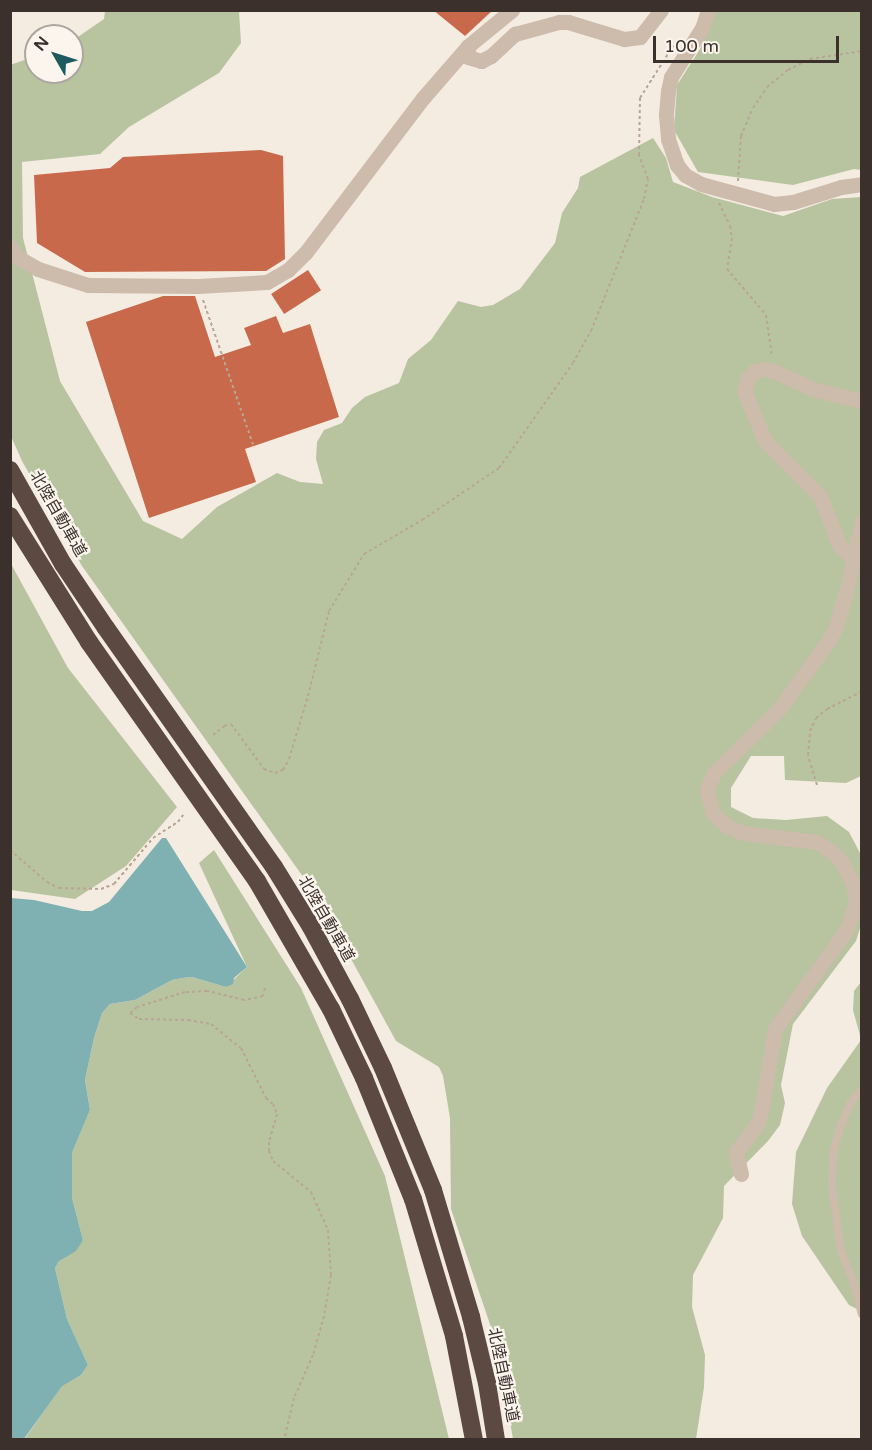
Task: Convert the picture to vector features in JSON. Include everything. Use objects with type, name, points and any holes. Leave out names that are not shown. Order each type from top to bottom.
[{"type":"highway","name":"北陸自動車道","points":[[10,470],[63,564],[93,610],[274,867],[311,927],[350,999],[383,1068],[433,1190],[471,1317],[487,1383],[496,1440]]},
{"type":"highway","points":[[10,516],[89,642],[257,881],[331,1009],[373,1097],[413,1199],[451,1326],[474,1440]]},
{"type":"street","points":[[10,247],[19,258],[38,269],[88,285],[198,286],[254,285],[267,282],[288,270],[322,231],[423,98],[468,46],[512,10]]},
{"type":"street","points":[[468,46],[468,57],[481,62],[515,34],[559,22],[568,22],[624,39],[640,37],[661,10]]},
{"type":"street","points":[[708,10],[702,28],[671,77],[668,91],[666,127],[674,158],[685,175],[701,184],[784,204],[841,187],[861,184]]},
{"type":"street","points":[[854,559],[840,547],[820,496],[765,441],[746,401],[744,391],[748,378],[755,371],[774,371],[813,389],[861,401]]},
{"type":"street","points":[[741,1174],[736,1152],[758,1123],[775,1029],[847,929],[856,903],[853,884],[842,862],[832,852],[817,842],[744,833],[728,827],[713,813],[707,790],[713,774],[780,708],[829,640],[836,627],[854,559],[861,521]]},
{"type":"lane","points":[[861,1089],[850,1104],[840,1128],[833,1152],[832,1188],[841,1251],[853,1281],[861,1314]]},
{"type":"path","points":[[213,735],[224,726],[231,724],[264,769],[275,773],[283,770],[290,759],[329,611],[364,554],[422,520],[499,468],[573,363],[591,331],[644,199],[648,179],[639,155],[640,98],[677,41]]},
{"type":"path","points":[[774,371],[766,315],[727,269],[732,238],[730,225],[719,203],[730,192],[741,136],[753,108],[767,87],[788,70],[810,59],[861,51]]},
{"type":"path","points":[[198,286],[254,447]]},
{"type":"path","points":[[817,785],[808,755],[810,730],[816,718],[827,709],[861,691]]},
{"type":"path","points":[[10,850],[47,882],[59,888],[101,890],[114,884],[153,838],[178,822],[183,815]]},
{"type":"path","points":[[266,988],[263,996],[244,1000],[207,991],[185,992],[137,1007],[130,1013],[139,1019],[188,1020],[211,1024],[241,1048],[266,1098],[273,1104],[277,1114],[268,1151],[273,1161],[311,1192],[328,1230],[331,1275],[324,1316],[313,1355],[294,1398],[284,1440]]},
{"type":"green space","points":[[105,11],[239,11],[241,43],[219,73],[129,127],[100,154],[22,162],[23,238],[60,381],[143,521],[182,539],[217,507],[277,473],[300,482],[323,484],[316,459],[317,442],[324,430],[342,423],[352,408],[365,397],[399,383],[408,359],[431,340],[458,301],[481,307],[493,305],[520,289],[555,243],[562,213],[578,188],[580,177],[653,138],[666,158],[673,182],[712,197],[783,216],[832,199],[861,197],[861,776],[846,783],[785,780],[784,756],[751,756],[731,788],[731,807],[753,818],[786,820],[827,816],[849,832],[861,855],[861,925],[856,941],[793,1024],[781,1085],[785,1103],[780,1125],[768,1141],[724,1186],[723,1218],[693,1275],[692,1307],[705,1355],[704,1387],[696,1439],[513,1439],[497,1345],[451,1209],[450,1118],[443,1076],[439,1067],[396,1041],[316,895],[82,566],[22,461],[10,434],[10,65],[24,60],[24,84],[84,84],[84,33],[104,19]]},
{"type":"green space","points":[[715,11],[861,11],[861,170],[854,169],[793,185],[698,172],[674,130],[677,85],[700,49]]},
{"type":"green space","points":[[10,562],[68,668],[177,807],[126,866],[75,899],[11,890]]},
{"type":"green space","points":[[214,850],[301,988],[385,1176],[449,1439],[24,1440],[62,1385],[81,1375],[88,1365],[67,1319],[55,1268],[59,1261],[83,1240],[72,1198],[72,1153],[90,1110],[85,1080],[102,1013],[110,1004],[135,1000],[172,980],[192,977],[226,987],[247,967],[199,863]]},
{"type":"green space","points":[[861,982],[861,1039],[853,1010],[854,991]]},
{"type":"green space","points":[[861,1040],[861,1311],[849,1305],[802,1236],[792,1204],[796,1152],[827,1088]]},
{"type":"water","points":[[162,838],[166,838],[247,967],[234,978],[233,984],[226,987],[192,977],[172,980],[135,1000],[110,1004],[102,1013],[85,1080],[90,1110],[72,1153],[72,1198],[83,1240],[76,1251],[59,1261],[55,1268],[67,1319],[88,1365],[81,1375],[62,1386],[24,1439],[11,1439],[11,898],[92,911],[109,902]]},
{"type":"building","points":[[433,10],[493,10],[465,36]]},
{"type":"building","points":[[261,150],[283,156],[285,259],[266,271],[85,272],[37,243],[34,175],[110,168],[123,157]]},
{"type":"building","points":[[308,270],[321,290],[284,314],[271,294]]},
{"type":"building","points":[[163,296],[195,296],[215,357],[251,345],[244,328],[276,316],[283,333],[310,324],[339,417],[245,449],[256,482],[149,518],[86,322]]}]
